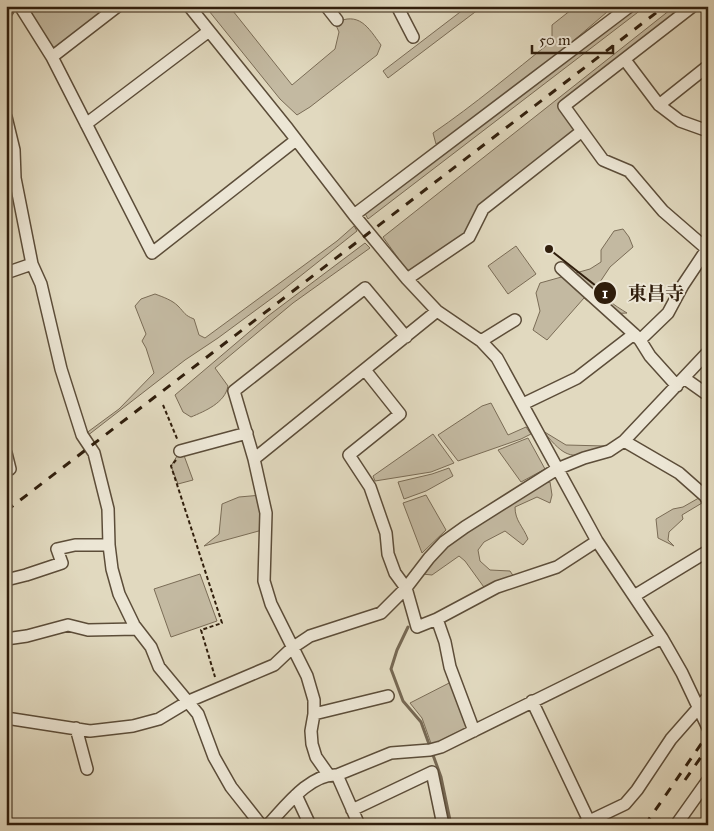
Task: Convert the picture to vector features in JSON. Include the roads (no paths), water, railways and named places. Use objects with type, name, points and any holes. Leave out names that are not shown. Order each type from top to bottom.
[{"type":"street","points":[[6,13],[10,6]]},
{"type":"street","points":[[20,6],[52,57],[152,253],[296,140]]},
{"type":"street","points":[[52,57],[118,6]]},
{"type":"street","points":[[189,6],[407,279],[437,311],[480,341],[497,358],[597,541],[662,638],[708,728]]},
{"type":"street","points":[[326,6],[337,20]]},
{"type":"street","points":[[397,6],[413,37]]},
{"type":"street","points":[[354,214],[630,6]]},
{"type":"street","points":[[523,404],[577,378],[637,337],[668,313],[683,285],[707,249],[662,211],[630,171],[602,160],[564,106],[693,6]]},
{"type":"street","points":[[86,124],[209,31]]},
{"type":"street","points":[[625,60],[659,105],[680,121],[708,131]]},
{"type":"street","points":[[659,105],[708,66]]},
{"type":"street","points":[[6,117],[14,150],[15,178],[32,264],[41,284],[61,369],[82,435],[94,453],[108,509],[112,569],[119,594],[137,629],[151,647],[159,667],[198,714],[214,757],[231,787],[261,825]]},
{"type":"street","points":[[407,279],[469,237],[483,209],[582,131]]},
{"type":"street","points":[[6,273],[32,264]]},
{"type":"street","points":[[561,268],[637,337],[650,356],[680,382],[708,396]]},
{"type":"street","points":[[359,825],[332,774],[316,758],[311,731],[314,700],[307,676],[271,604],[264,581],[266,514],[254,459],[234,391],[365,288],[406,337]]},
{"type":"street","points":[[254,459],[437,311]]},
{"type":"street","points":[[480,341],[515,320]]},
{"type":"street","points":[[6,718],[90,730],[133,726],[159,719],[189,701],[274,665],[292,648],[310,636],[381,613],[406,588],[428,558],[444,542],[465,527],[557,469],[584,458],[609,451],[624,441],[708,352]]},
{"type":"street","points":[[365,370],[400,414],[349,455],[370,486],[386,533],[388,554],[395,573],[406,588],[417,627],[437,619],[496,587],[557,567],[597,541]]},
{"type":"street","points":[[180,451],[247,433]]},
{"type":"street","points":[[624,441],[680,473],[708,501]]},
{"type":"street","points":[[6,453],[10,469],[6,470]]},
{"type":"street","points":[[6,580],[62,563],[57,549],[75,544],[109,545]]},
{"type":"street","points":[[634,596],[708,551]]},
{"type":"street","points":[[437,619],[445,642],[450,667],[474,731]]},
{"type":"street","points":[[6,638],[27,636],[68,625],[88,630],[137,629]]},
{"type":"street","points":[[268,825],[296,795],[313,781],[391,753],[430,750],[441,747],[662,638]]},
{"type":"street","points":[[314,714],[388,696]]},
{"type":"street","points":[[532,702],[585,823],[625,804],[637,790],[671,740],[708,697]]},
{"type":"street","points":[[76,728],[87,769]]},
{"type":"street","points":[[352,810],[432,772],[441,824]]},
{"type":"street","points":[[676,825],[708,780]]},
{"type":"street","points":[[296,795],[310,825]]},
{"type":"waterway","points":[[408,627],[397,650],[391,669],[403,701],[421,722],[441,777],[451,825]]},
{"type":"railway","points":[[6,511],[665,6]]},
{"type":"railway","points":[[645,825],[708,734]]},
{"type":"railway","points":[[685,780],[708,747]]},
{"type":"place","name":"東昌寺","points":[[549,249]]}]
